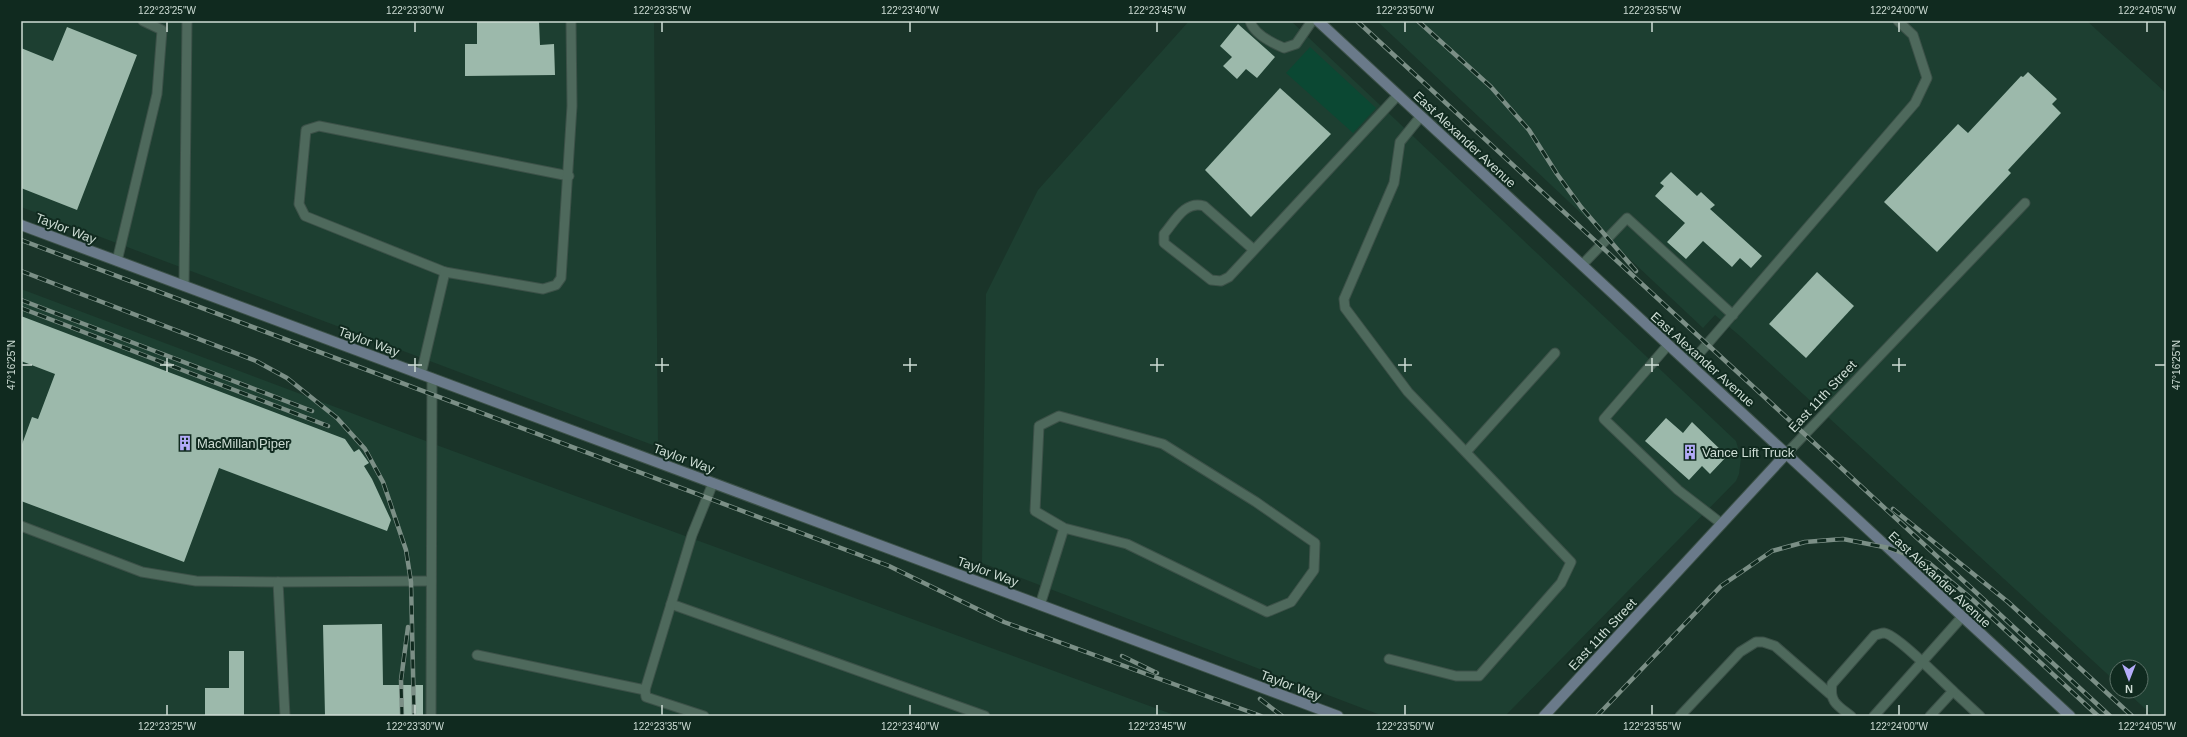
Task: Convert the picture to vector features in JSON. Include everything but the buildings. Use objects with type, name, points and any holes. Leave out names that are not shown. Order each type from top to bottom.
[{"type":"street","name":"East Alexander Avenue","points":[[1318,21],[2070,716]]},
{"type":"street","name":"Taylor Way","points":[[21,225],[1338,716]]},
{"type":"street","name":"East 11th Street","points":[[1544,716],[1787,453]]},
{"type":"lane","points":[[117,261],[158,94],[162,30],[143,21]]},
{"type":"lane","points":[[184,286],[187,21]]},
{"type":"lane","points":[[569,176],[319,126],[306,130],[299,204],[305,216],[445,272],[543,289],[556,285],[562,278],[569,176],[572,106],[571,21]]},
{"type":"lane","points":[[1250,21],[1252,27],[1272,43],[1284,48],[1296,44],[1312,21]]},
{"type":"lane","points":[[1690,364],[1915,103],[1927,78],[1913,35],[1898,21]]},
{"type":"lane","points":[[1254,250],[1204,206],[1196,204],[1187,207],[1164,234],[1164,243],[1211,280],[1221,281],[1229,277],[1398,95]]},
{"type":"lane","points":[[1389,660],[1456,676],[1479,676],[1561,583],[1571,562],[1408,392],[1345,308],[1344,299],[1394,183],[1400,142],[1421,116]]},
{"type":"lane","name":"East 11th Street","points":[[1787,453],[2025,203]]},
{"type":"lane","points":[[1582,266],[1627,218],[1733,315]]},
{"type":"lane","points":[[421,374],[445,272]]},
{"type":"lane","points":[[1668,345],[1604,419],[1678,490],[1722,524]]},
{"type":"lane","points":[[1466,452],[1554,353]]},
{"type":"lane","points":[[431,716],[432,378]]},
{"type":"lane","points":[[1059,416],[1163,444],[1256,502],[1315,543],[1314,570],[1291,602],[1267,612],[1127,544],[1064,528],[1035,511],[1039,426],[1059,416]]},
{"type":"lane","points":[[704,716],[646,697],[645,690],[692,535],[713,483]]},
{"type":"lane","points":[[21,526],[142,572],[196,581],[431,582]]},
{"type":"lane","points":[[1040,604],[1064,528]]},
{"type":"lane","points":[[278,582],[285,716]]},
{"type":"lane","points":[[671,604],[985,716]]},
{"type":"lane","points":[[1874,716],[1962,617]]},
{"type":"lane","points":[[1830,694],[1832,684],[1875,635],[1884,633],[1892,637],[1922,662],[1980,716]]},
{"type":"lane","points":[[1680,716],[1740,652],[1756,642],[1763,642],[1776,646],[1830,694],[1834,702],[1851,716]]},
{"type":"lane","points":[[477,655],[645,690]]},
{"type":"lane","points":[[1930,716],[1953,691]]},
{"type":"shaded area","points":[[21,21],[654,21],[658,447],[21,207]]},
{"type":"shaded area","points":[[1189,21],[1291,21],[1736,441],[1741,458],[1739,474],[1736,481],[1505,716],[1383,716],[982,563],[986,294],[1038,190]]},
{"type":"shaded area","points":[[1377,21],[2087,21],[2166,93],[2166,716],[2153,716],[2135,699],[2149,699],[2149,659],[2109,659],[2109,676],[1740,336],[1715,315],[1703,328]]},
{"type":"shaded area","points":[[1310,47],[1376,108],[1353,133],[1286,73]]},
{"type":"shaded area","points":[[21,289],[442,447],[1177,716],[21,716]]},
{"type":"pier","points":[[2114,21],[2166,21],[2166,57],[2115,23]]},
{"type":"railway","points":[[1357,21],[2110,716]]},
{"type":"railway","points":[[1418,21],[1491,87],[1529,130],[1557,174],[1581,207],[1636,271]]},
{"type":"railway","points":[[21,240],[889,566],[1004,622],[1261,716]]},
{"type":"railway","points":[[21,271],[256,361],[287,378],[337,418],[365,449],[383,482],[406,550],[411,582],[414,716]]},
{"type":"railway","points":[[21,300],[312,411]]},
{"type":"railway","points":[[21,308],[328,426]]},
{"type":"railway","points":[[1893,509],[2008,602],[2132,716]]},
{"type":"railway","points":[[1597,716],[1721,586],[1772,551],[1805,542],[1843,539],[1889,548],[1929,563],[1973,600],[2098,716]]},
{"type":"railway","points":[[402,716],[401,680],[408,627]]},
{"type":"railway","points":[[1122,656],[1157,673]]},
{"type":"railway","points":[[1260,699],[1282,716]]},
{"type":"place","name":"MacMillan Piper","points":[[185,443]]},
{"type":"place","name":"Vance Lift Truck","points":[[1690,452]]}]
